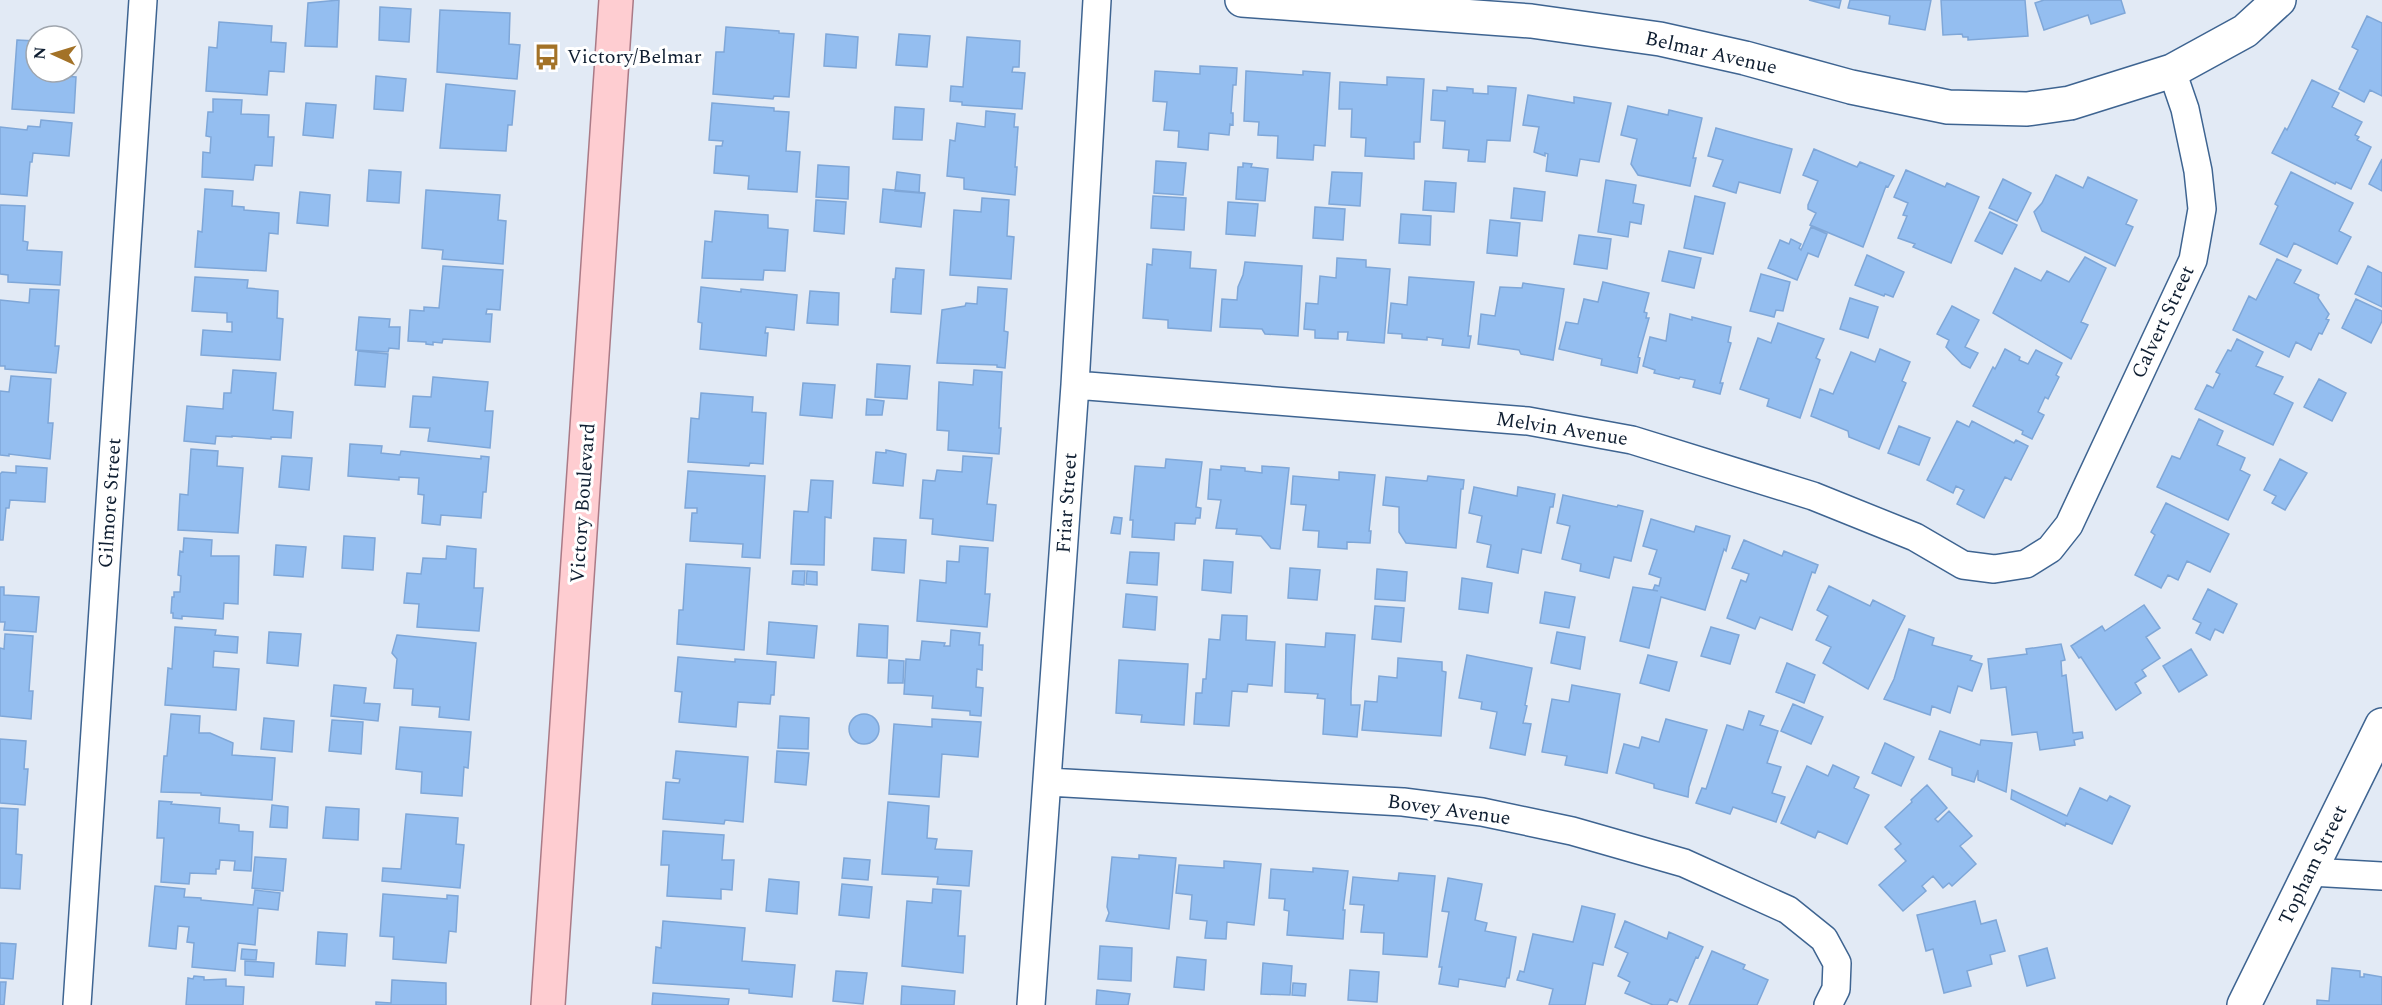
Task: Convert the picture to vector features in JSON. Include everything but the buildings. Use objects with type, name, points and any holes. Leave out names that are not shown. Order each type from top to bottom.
[{"type":"main road","name":"Victory Boulevard","points":[[548,1005],[616,0]]},
{"type":"street","name":"Gilmore Street","points":[[76,1005],[143,0]]},
{"type":"street","name":"Friar Street","points":[[1031,1005],[1075,386],[1097,0]]},
{"type":"street","name":"Belmar Avenue","points":[[1242,0],[1531,21],[1660,39],[1745,58],[1851,87],[1948,107],[2027,109],[2070,104],[2172,71]]},
{"type":"street","points":[[2172,71],[2245,31],[2279,0]]},
{"type":"street","name":"Calvert Street","points":[[2026,564],[2050,549],[2069,525],[2193,260],[2202,209],[2198,171],[2185,109],[2172,71]]},
{"type":"street","name":"Melvin Avenue","points":[[1075,386],[1528,421],[1621,438],[1813,496],[1915,537],[1963,565],[1994,569],[2026,564]]},
{"type":"street","name":"Topham Street","points":[[2244,1005],[2382,725]]},
{"type":"street","name":"Bovey Avenue","points":[[1048,782],[1403,802],[1493,815],[1572,831],[1684,863],[1788,910],[1824,939],[1838,963],[1836,989],[1828,1005]]},
{"type":"street","points":[[2310,872],[2382,876]]},
{"type":"place","name":"Victory/Belmar","points":[[547,57]]}]
